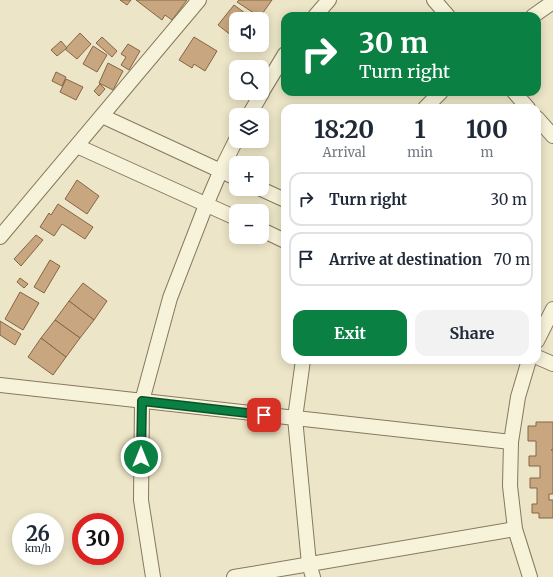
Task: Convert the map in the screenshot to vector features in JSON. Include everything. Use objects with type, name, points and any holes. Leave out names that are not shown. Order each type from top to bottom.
[{"type":"street","points":[[0,237],[199,0]]},
{"type":"street","points":[[318,12],[329,0]]},
{"type":"street","points":[[434,0],[444,12]]},
{"type":"street","points":[[539,12],[553,2]]},
{"type":"street","points":[[269,81],[281,61]]},
{"type":"street","points":[[429,104],[437,96]]},
{"type":"street","points":[[518,96],[524,104]]},
{"type":"street","points":[[102,116],[229,174]]},
{"type":"street","points":[[541,122],[553,136]]},
{"type":"street","points":[[77,146],[229,215]]},
{"type":"street","points":[[153,577],[141,500],[142,401],[170,298],[220,170],[232,148]]},
{"type":"street","points":[[269,193],[281,198]]},
{"type":"street","points":[[269,233],[281,239]]},
{"type":"street","points":[[541,332],[553,309]]},
{"type":"street","points":[[541,359],[553,364]]},
{"type":"street","points":[[302,364],[295,418],[311,571]]},
{"type":"street","points":[[528,364],[518,398],[510,442],[510,486],[515,529],[530,577]]},
{"type":"street","points":[[0,385],[510,442]]},
{"type":"street","points":[[234,577],[311,571],[515,529]]},
{"type":"building","points":[[120,0],[131,0],[127,5]]},
{"type":"building","points":[[136,0],[187,0],[172,20],[165,15],[162,20]]},
{"type":"building","points":[[239,0],[272,0],[264,12],[252,12],[237,2]]},
{"type":"building","points":[[234,5],[244,12],[229,12],[229,34],[218,25]]},
{"type":"building","points":[[80,33],[91,44],[77,59],[65,49]]},
{"type":"building","points":[[102,37],[117,51],[112,57],[96,43]]},
{"type":"building","points":[[194,37],[217,51],[205,71],[194,64],[192,68],[179,60]]},
{"type":"building","points":[[61,41],[67,48],[57,56],[51,50]]},
{"type":"building","points":[[128,44],[140,51],[129,70],[121,65],[126,57],[121,54]]},
{"type":"building","points":[[93,46],[107,55],[97,72],[83,64]]},
{"type":"building","points":[[108,63],[123,71],[113,90],[99,83]]},
{"type":"building","points":[[56,72],[66,77],[62,86],[52,81]]},
{"type":"building","points":[[66,79],[83,87],[76,100],[60,92]]},
{"type":"building","points":[[100,84],[105,89],[99,96],[94,91]]},
{"type":"building","points":[[77,180],[99,196],[87,214],[65,199]]},
{"type":"building","points":[[58,204],[93,227],[85,239],[62,224],[54,236],[40,227],[49,213],[51,215]]},
{"type":"building","points":[[36,235],[43,240],[21,266],[14,259]]},
{"type":"building","points":[[50,260],[60,266],[44,293],[34,287]]},
{"type":"building","points":[[20,278],[28,284],[24,288],[17,282]]},
{"type":"building","points":[[83,283],[107,301],[94,320],[69,301]]},
{"type":"building","points":[[20,292],[39,303],[23,330],[5,319]]},
{"type":"building","points":[[69,301],[94,320],[80,338],[55,320]]},
{"type":"building","points":[[55,320],[80,338],[66,357],[41,338]]},
{"type":"building","points":[[0,321],[21,334],[15,345],[0,335]]},
{"type":"building","points":[[41,338],[66,357],[53,375],[28,357]]},
{"type":"building","points":[[536,422],[553,422],[553,449],[551,450],[553,450],[553,494],[549,494],[549,500],[553,500],[553,518],[539,518],[539,513],[532,513],[532,504],[537,504],[537,488],[530,488],[530,478],[540,478],[540,466],[529,466],[529,456],[536,456],[536,441],[528,441],[528,426],[536,426]]},
{"type":"route","points":[[141,457],[142,401],[264,415]]}]
